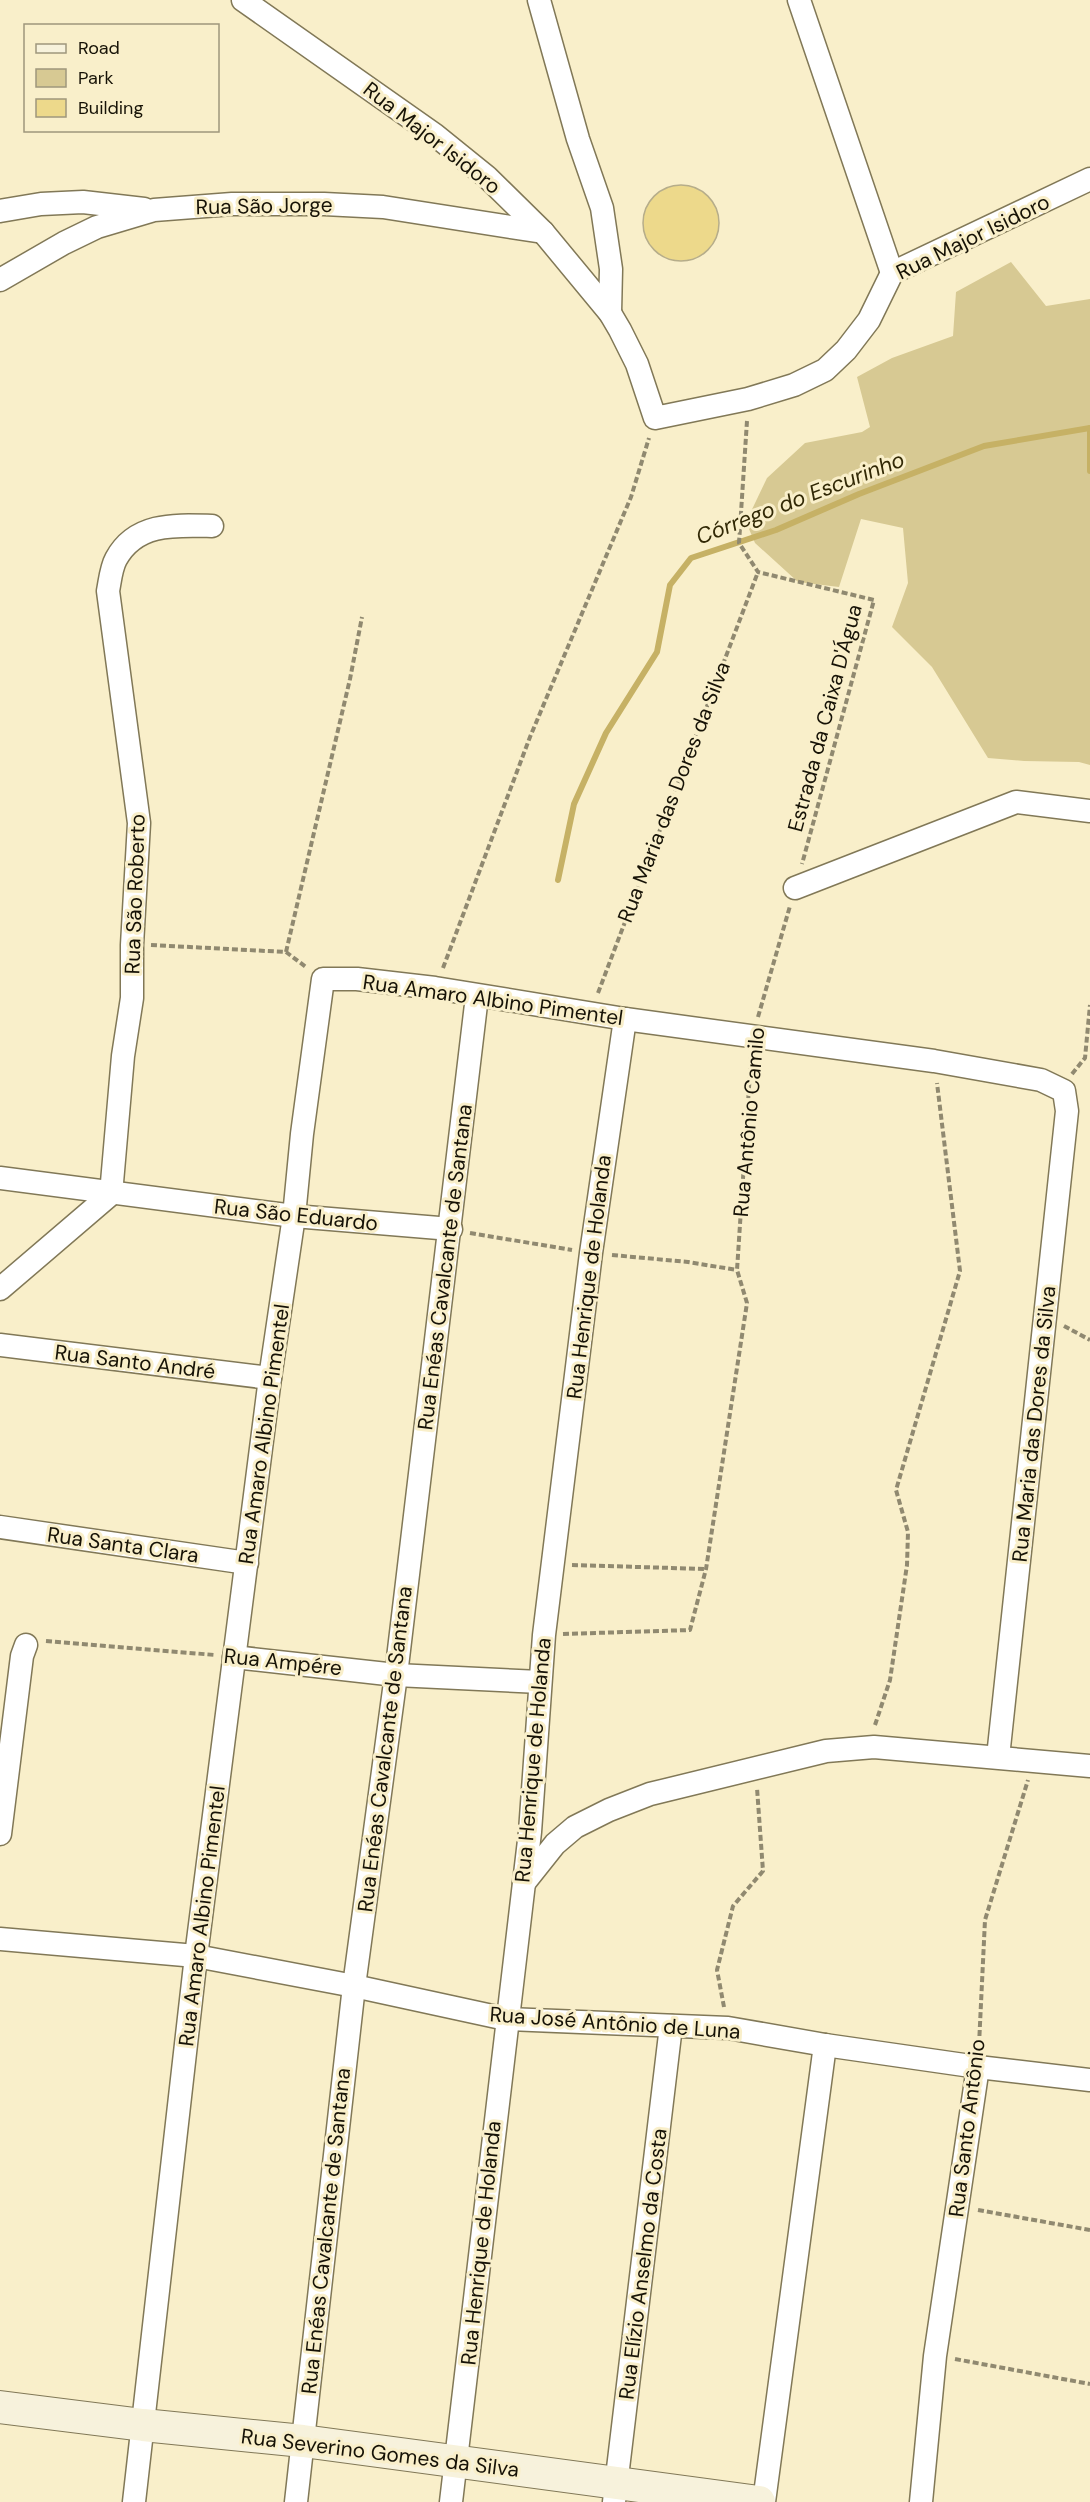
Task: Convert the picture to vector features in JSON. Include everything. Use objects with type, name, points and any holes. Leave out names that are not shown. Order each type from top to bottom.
[{"type":"street","name":"Rua Major Isidoro","points":[[243,0],[435,135],[488,177],[543,232],[615,322]]},
{"type":"street","points":[[539,0],[578,139],[602,208],[611,269],[615,322],[637,364],[656,418]]},
{"type":"street","points":[[800,0],[892,273]]},
{"type":"street","name":"Rua Major Isidoro","points":[[656,418],[748,399],[794,385],[825,370],[846,350],[869,320],[892,273],[1090,179]]},
{"type":"street","points":[[0,211],[41,204],[83,202],[154,210]]},
{"type":"street","name":"Rua São Jorge","points":[[0,280],[64,243],[98,227],[154,210],[232,204],[324,204],[393,208],[543,232]]},
{"type":"street","name":"Rua São Roberto","points":[[111,1194],[123,1056],[132,998],[132,945],[139,823],[108,591],[116,559],[136,535],[170,525],[212,526]]},
{"type":"street","points":[[795,888],[1017,802],[1090,811]]},
{"type":"street","name":"Rua Amaro Albino Pimentel","points":[[134,2502],[196,1956],[323,979],[357,979],[435,988],[625,1019],[934,1061],[1041,1080],[1064,1091]]},
{"type":"street","name":"Rua Enéas Cavalcante de Santana","points":[[296,2502],[354,1986],[396,1675],[477,996]]},
{"type":"street","name":"Rua Henrique de Holanda","points":[[451,2502],[506,2019],[530,1832],[544,1635],[591,1253],[625,1019]]},
{"type":"street","name":"Rua Maria das Dores da Silva","points":[[998,1757],[1067,1111],[1064,1091]]},
{"type":"street","name":"Rua São Eduardo","points":[[0,1178],[294,1216],[451,1229]]},
{"type":"street","points":[[0,1289],[111,1194]]},
{"type":"street","name":"Rua Santo André","points":[[0,1345],[270,1378]]},
{"type":"street","name":"Rua Santa Clara","points":[[0,1527],[247,1563]]},
{"type":"street","points":[[0,1834],[22,1656],[26,1645]]},
{"type":"street","name":"Rua Ampére","points":[[234,1657],[396,1675],[540,1682]]},
{"type":"street","points":[[523,1885],[555,1844],[575,1827],[609,1810],[650,1794],[826,1751],[874,1747],[1034,1760],[1090,1767]]},
{"type":"street","name":"Rua José Antônio de Luna","points":[[0,1939],[196,1956],[354,1986],[506,2019],[728,2028],[825,2045],[978,2067],[1090,2080]]},
{"type":"street","name":"Rua Elízio Anselmo da Costa","points":[[616,2492],[671,2026]]},
{"type":"street","points":[[764,2502],[825,2045]]},
{"type":"street","name":"Rua Santo Antônio","points":[[921,2502],[936,2356],[978,2067]]},
{"type":"street","name":"Rua Severino Gomes da Silva","points":[[0,2407],[143,2425],[303,2441],[456,2462],[616,2492],[759,2502]]},
{"type":"path","points":[[748,399],[739,543],[758,572]]},
{"type":"path","points":[[435,988],[530,737],[631,497],[656,418]]},
{"type":"path","name":"Estrada da Caixa D'Água","points":[[758,572],[874,600],[795,888]]},
{"type":"path","name":"Rua Maria das Dores da Silva","points":[[590,1013],[758,572]]},
{"type":"path","points":[[286,952],[350,679],[362,617]]},
{"type":"path","name":"Rua Antônio Camilo","points":[[544,1635],[690,1630],[706,1569],[747,1303],[737,1270],[752,1037],[795,888]]},
{"type":"path","points":[[132,945],[286,952],[323,979]]},
{"type":"path","points":[[1064,1091],[1071,1076],[1085,1058],[1090,1005]]},
{"type":"path","points":[[874,1747],[873,1732],[890,1680],[907,1564],[908,1532],[896,1490],[960,1271],[934,1061]]},
{"type":"path","points":[[451,1229],[591,1253],[688,1262],[737,1270]]},
{"type":"path","points":[[1046,1317],[1090,1340]]},
{"type":"path","points":[[553,1565],[706,1569]]},
{"type":"path","name":"Rua Ampére","points":[[26,1645],[38,1641],[234,1657]]},
{"type":"path","name":"Rua Santo Antônio","points":[[978,2067],[985,1920],[1034,1760]]},
{"type":"path","points":[[728,2028],[717,1970],[733,1905],[763,1871],[756,1769]]},
{"type":"path","points":[[958,2207],[1090,2230]]},
{"type":"path","points":[[936,2356],[1090,2384]]},
{"type":"green space","points":[[1011,262],[1046,306],[1090,299],[1090,765],[1079,762],[988,758],[932,667],[892,627],[908,583],[903,528],[861,519],[839,587],[798,582],[755,543],[746,522],[767,478],[805,443],[862,432],[870,427],[857,377],[892,358],[953,336],[956,292]]},
{"type":"building","points":[[681,185],[696,188],[708,196],[716,208],[719,223],[716,238],[708,250],[696,258],[681,261],[666,258],[654,250],[646,238],[643,223],[646,208],[654,196],[666,188]]},
{"type":"waterway","points":[[1090,428],[1090,471]]},
{"type":"waterway","name":"Córrego do Escurinho","points":[[558,880],[574,804],[606,733],[657,652],[670,585],[691,558],[776,530],[859,494],[984,446],[1090,428]]}]
